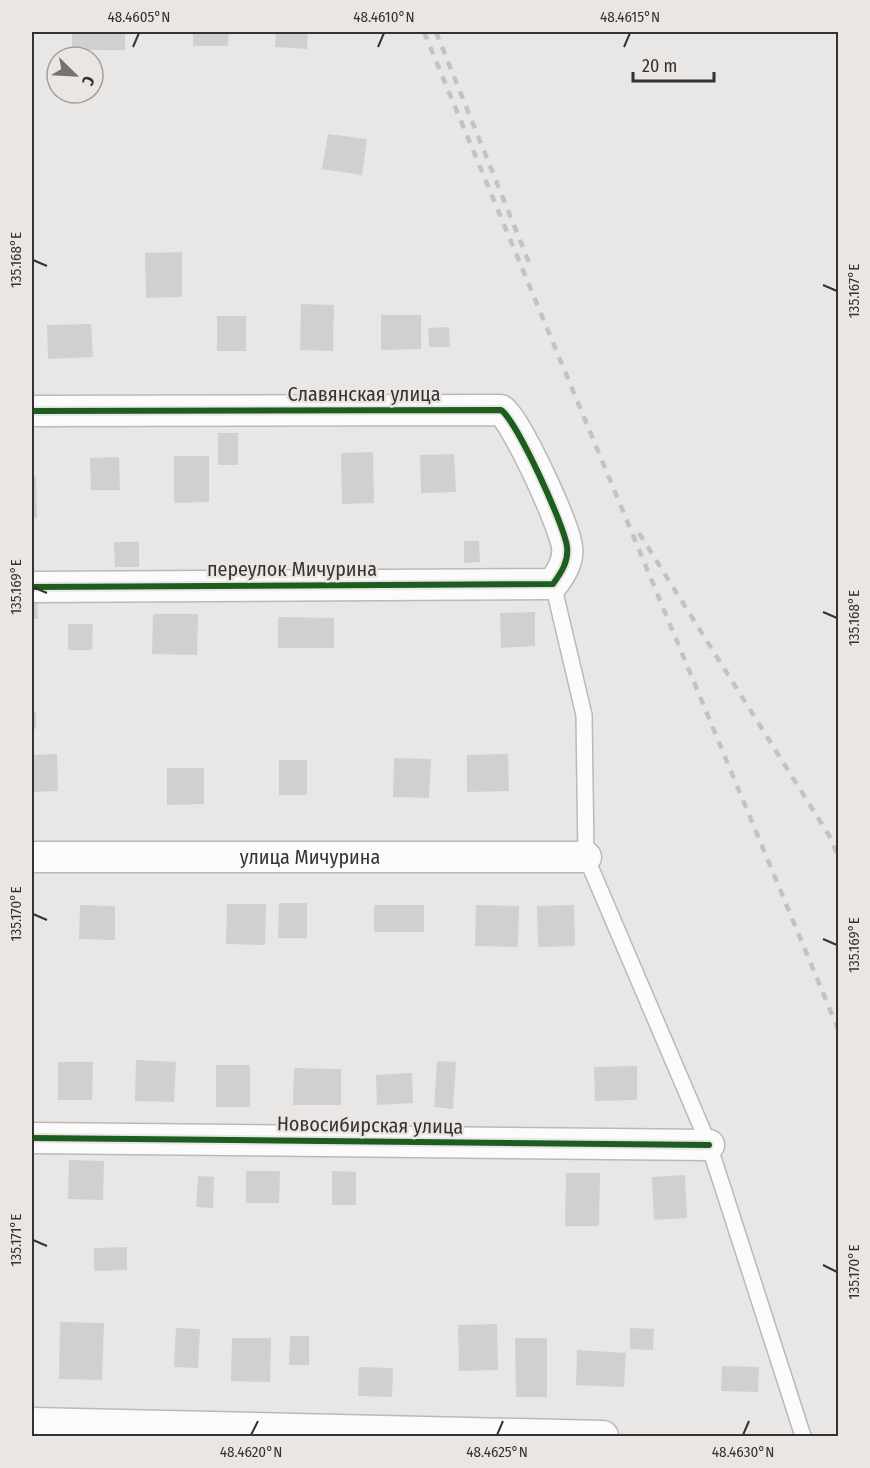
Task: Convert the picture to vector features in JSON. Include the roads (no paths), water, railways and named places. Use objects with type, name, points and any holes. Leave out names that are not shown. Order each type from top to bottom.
[{"type":"street","name":"Славянская улица","points":[[32,411],[501,410],[513,423],[530,454],[567,546],[566,564],[553,584]]},
{"type":"street","name":"переулок Мичурина","points":[[32,587],[553,584]]},
{"type":"street","name":"улица Мичурина","points":[[32,857],[586,857]]},
{"type":"street","name":"Новосибирская улица","points":[[32,1138],[709,1144]]},
{"type":"street","points":[[32,1423],[603,1437]]},
{"type":"lane","points":[[553,584],[584,715],[586,857],[709,1144],[803,1437]]},
{"type":"railway","points":[[424,32],[838,1029]]},
{"type":"railway","points":[[436,32],[530,265]]},
{"type":"railway","points":[[639,533],[830,837],[838,856]]}]
